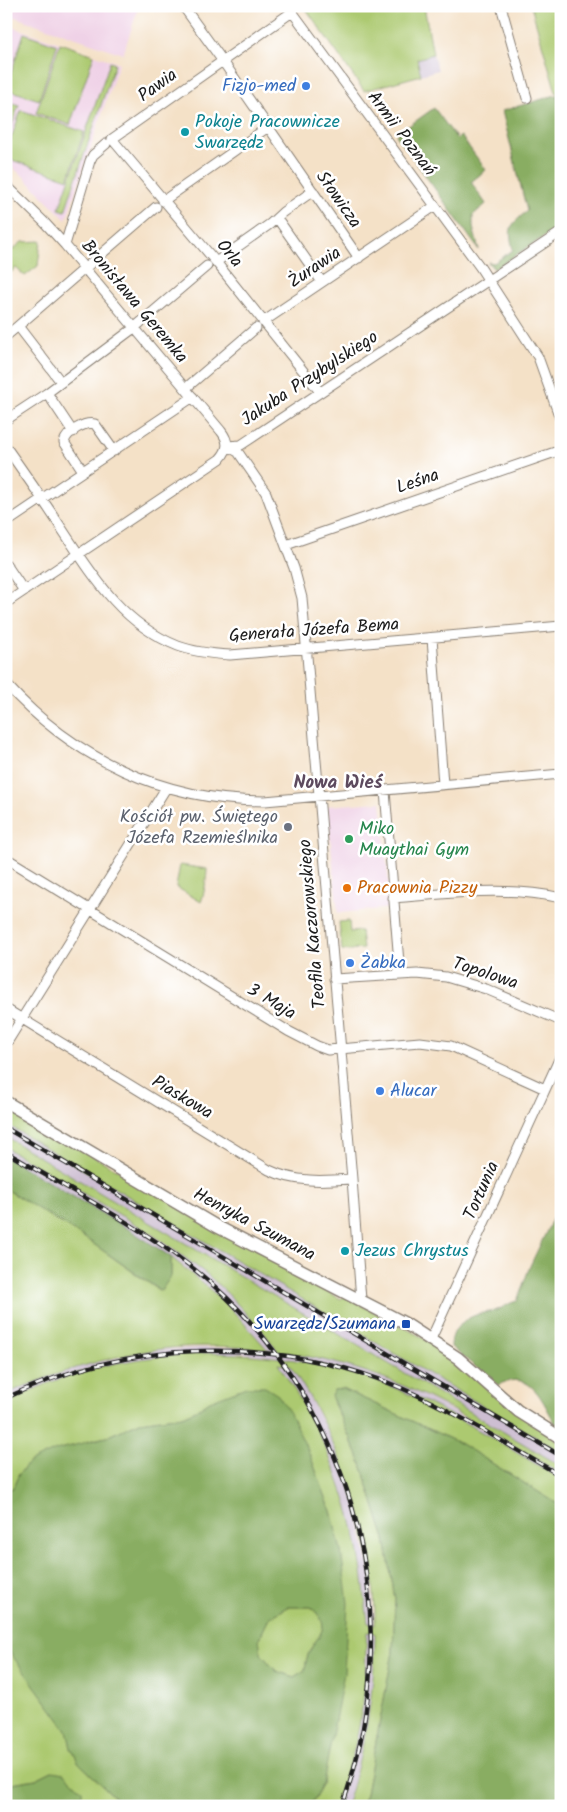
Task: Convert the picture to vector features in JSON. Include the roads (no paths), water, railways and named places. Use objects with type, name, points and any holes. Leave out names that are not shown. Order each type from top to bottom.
[{"type":"street","points":[[183,6],[222,60]]},
{"type":"street","points":[[501,6],[527,98]]},
{"type":"street","name":"Pawia","points":[[65,245],[93,155],[290,9]]},
{"type":"street","name":"Armii Poznań","points":[[290,9],[480,267],[488,281]]},
{"type":"street","name":"Słowicza","points":[[222,60],[359,258]]},
{"type":"street","points":[[6,336],[159,204],[268,127]]},
{"type":"street","name":"Orla","points":[[109,142],[159,204],[212,264],[260,325],[320,392]]},
{"type":"street","name":"Bronisława Geremka","points":[[6,185],[65,245],[225,436],[227,446]]},
{"type":"street","points":[[6,420],[47,393],[134,328],[212,264],[313,192]]},
{"type":"street","name":"Żurawia","points":[[186,388],[260,325],[435,206]]},
{"type":"street","points":[[277,218],[322,282]]},
{"type":"street","name":"Jakuba Przybylskiego","points":[[227,446],[241,445],[561,232]]},
{"type":"street","points":[[488,281],[538,357],[561,421]]},
{"type":"street","points":[[18,326],[61,382]]},
{"type":"street","points":[[47,393],[73,432]]},
{"type":"street","points":[[6,522],[193,397]]},
{"type":"street","points":[[82,472],[64,442],[67,436],[73,432],[86,424],[95,424],[114,451]]},
{"type":"street","points":[[6,602],[220,459],[227,446]]},
{"type":"street","name":"Teofila Kaczorowskiego","points":[[227,446],[238,452],[266,493],[286,545],[302,598],[361,1300]]},
{"type":"street","name":"Generała Józefa Bema","points":[[6,447],[98,583],[127,615],[162,638],[187,649],[230,656],[561,626]]},
{"type":"street","name":"Leśna","points":[[286,545],[561,450]]},
{"type":"street","points":[[6,564],[24,591]]},
{"type":"street","points":[[432,638],[443,784]]},
{"type":"street","points":[[6,684],[43,720],[92,755],[129,774],[166,788],[206,796],[244,801],[265,801],[561,774]]},
{"type":"street","points":[[6,1044],[166,788]]},
{"type":"street","points":[[385,791],[400,975]]},
{"type":"street","name":"3 Maja","points":[[6,858],[288,1031],[324,1049],[340,1050],[420,1042],[450,1046],[545,1089]]},
{"type":"street","points":[[393,898],[512,891],[561,898]]},
{"type":"street","name":"Topolowa","points":[[334,979],[418,974],[460,980],[516,1001],[561,1021]]},
{"type":"street","name":"Piaskowa","points":[[6,1009],[275,1173],[295,1180],[306,1181],[352,1179]]},
{"type":"street","name":"Tortunia","points":[[431,1339],[561,1055]]},
{"type":"street","name":"Henryka Szumana","points":[[6,1102],[216,1226],[361,1300],[431,1339],[458,1358],[518,1411],[561,1438]]},
{"type":"railway","points":[[6,1128],[561,1456]]},
{"type":"railway","points":[[6,1152],[139,1230],[165,1247],[213,1285],[263,1337],[304,1396],[335,1459],[357,1526],[369,1595],[370,1666],[361,1736],[342,1806]]},
{"type":"railway","points":[[6,1398],[53,1378],[102,1364],[151,1355],[201,1351],[252,1352],[302,1358],[351,1370],[420,1396],[561,1476]]},
{"type":"place","name":"Fizjo-med","points":[[306,86]]},
{"type":"place","name":"Pokoje Pracownicze Swarzędz","points":[[185,132]]},
{"type":"place","name":"Kościół pw. Świętego Józefa Rzemieślnika","points":[[288,827]]},
{"type":"place","name":"Miko Muaythai Gym","points":[[349,839]]},
{"type":"place","name":"Pracownia Pizzy","points":[[347,888]]},
{"type":"place","name":"Żabka","points":[[350,963]]},
{"type":"place","name":"Alucar","points":[[380,1091]]},
{"type":"place","name":"Jezus Chrystus","points":[[345,1251]]},
{"type":"place","name":"Swarzędz/Szumana","points":[[406,1324]]},
{"type":"district","name":"Nowa Wieś","points":[[338,783]]}]
